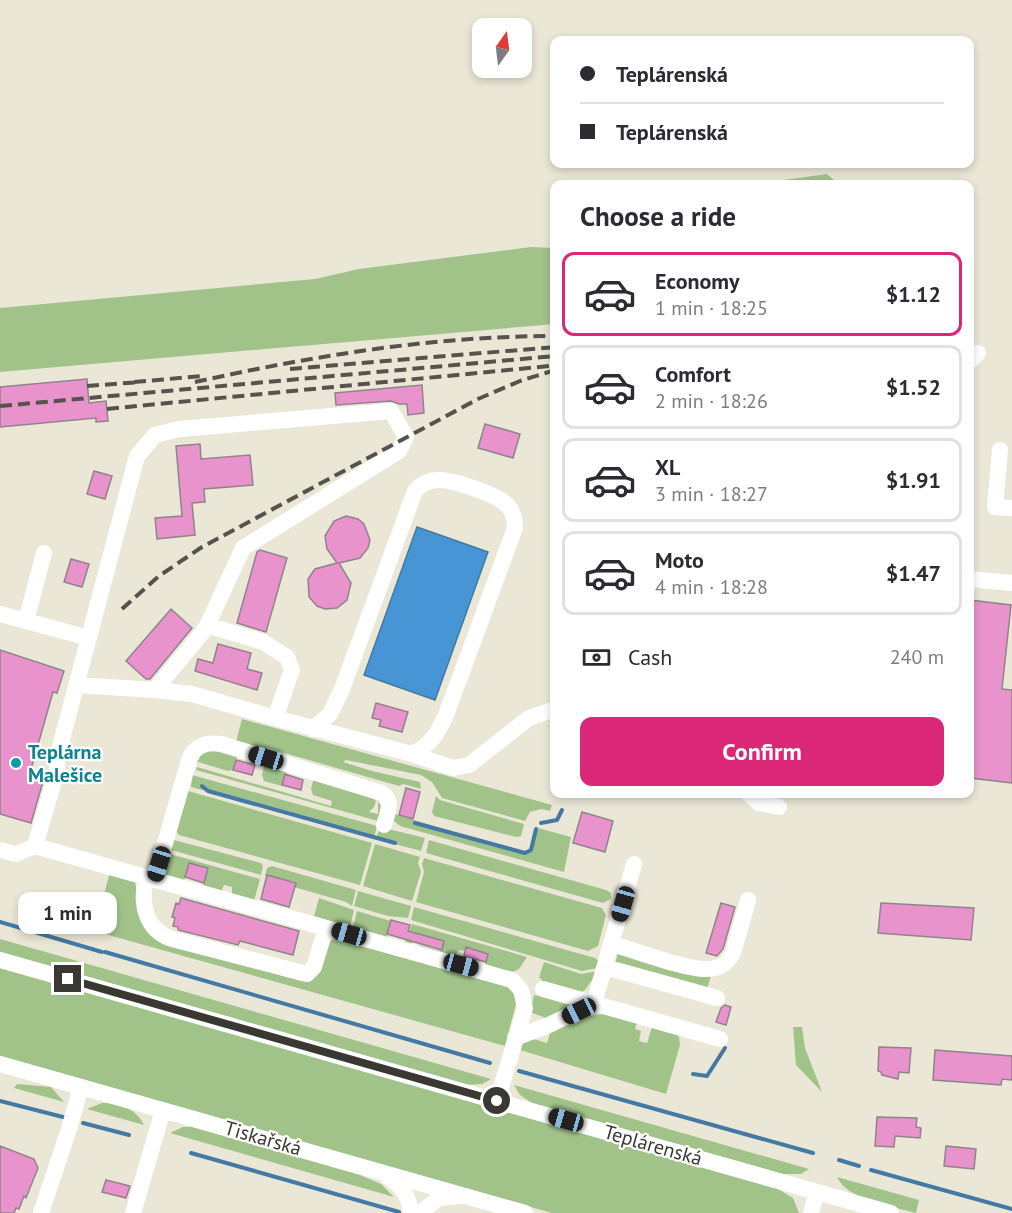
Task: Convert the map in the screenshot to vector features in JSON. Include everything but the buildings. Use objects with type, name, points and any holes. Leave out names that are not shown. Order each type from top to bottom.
[{"type":"street","points":[[34,846],[57,771],[57,758],[137,456],[156,435],[179,429],[392,411],[406,437],[399,451],[243,548],[207,626],[155,690]]},
{"type":"street","points":[[1000,450],[994,507],[1012,508]]},
{"type":"street","points":[[313,729],[330,714],[342,689],[415,491],[420,485],[429,481],[448,481],[495,497],[505,503],[515,518],[515,528],[446,715],[434,739],[424,748],[412,754]]},
{"type":"street","points":[[26,621],[44,553]]},
{"type":"street","points":[[974,579],[1012,583]]},
{"type":"street","points":[[0,614],[89,638]]},
{"type":"street","points":[[207,626],[263,642],[287,657],[292,670],[275,718]]},
{"type":"street","points":[[77,685],[192,694],[313,729],[412,754],[446,766],[461,768],[469,765],[529,718],[550,711]]},
{"type":"street","points":[[326,927],[314,967],[307,974],[183,942],[157,933],[148,920],[142,894],[151,878],[190,757],[199,746],[207,743],[221,744],[382,793],[389,803],[384,825]]},
{"type":"street","points":[[753,798],[759,803],[779,807]]},
{"type":"street","points":[[0,850],[15,854],[34,846],[512,980],[521,990],[525,1002],[497,1101]]},
{"type":"street","points":[[516,1038],[594,1003],[634,864]]},
{"type":"street","points":[[612,944],[699,968],[715,968],[729,961],[733,953],[748,900]]},
{"type":"street","name":"Teplárenská","points":[[0,960],[891,1213]]},
{"type":"street","points":[[605,967],[717,998]]},
{"type":"street","points":[[543,989],[720,1039]]},
{"type":"street","name":"Tiskařská","points":[[0,1064],[525,1213]]},
{"type":"street","points":[[0,1076],[15,1080],[64,1082]]},
{"type":"street","points":[[40,1213],[81,1087]]},
{"type":"street","points":[[134,1213],[163,1110]]},
{"type":"street","points":[[377,1171],[402,1189],[410,1203],[411,1213]]},
{"type":"street","points":[[811,1213],[817,1192]]},
{"type":"street","points":[[420,1213],[439,1198],[472,1198]]},
{"type":"green space","points":[[827,174],[834,180],[783,180]]},
{"type":"green space","points":[[531,247],[550,248],[550,324],[0,372],[0,308],[315,279],[359,269]]},
{"type":"green space","points":[[242,719],[552,805],[550,811],[541,809],[530,812],[525,821],[442,798],[432,782],[421,775],[346,760],[343,762],[420,782],[421,789],[403,784],[399,786],[267,748],[265,755],[236,742]]},
{"type":"green space","points":[[207,750],[238,753],[233,770],[228,771],[195,761],[199,760],[200,754]]},
{"type":"green space","points":[[265,762],[287,768],[282,786],[264,781],[262,775]]},
{"type":"green space","points":[[197,767],[331,806],[332,801],[313,795],[311,789],[314,777],[367,792],[376,801],[369,812],[378,814],[378,802],[382,807],[378,821],[196,770]]},
{"type":"green space","points":[[192,775],[377,826],[374,838],[191,787]]},
{"type":"green space","points":[[188,791],[372,843],[360,885],[179,835],[176,831]]},
{"type":"green space","points":[[436,796],[440,800],[524,824],[521,836],[516,837],[434,816],[432,812]]},
{"type":"green space","points":[[394,814],[526,854],[531,851],[538,828],[571,837],[564,872],[400,826],[394,821]]},
{"type":"green space","points":[[380,827],[425,838],[421,851],[376,839]]},
{"type":"green space","points":[[174,840],[261,863],[263,866],[261,875],[171,850]]},
{"type":"green space","points":[[429,840],[606,890],[611,893],[611,899],[603,903],[426,853]]},
{"type":"green space","points":[[375,844],[420,857],[418,863],[421,872],[412,901],[363,886]]},
{"type":"green space","points":[[170,854],[260,879],[254,901],[232,894],[232,887],[224,885],[221,892],[203,886],[208,869],[189,864],[184,881],[164,876]]},
{"type":"green space","points":[[424,858],[602,908],[606,915],[598,946],[588,951],[416,902],[424,872],[422,864]]},
{"type":"green space","points":[[272,866],[356,890],[352,906],[346,902],[294,887],[295,882],[265,876],[267,868]]},
{"type":"green space","points":[[110,872],[135,882],[143,924],[153,936],[162,942],[301,981],[330,941],[337,938],[512,988],[517,1000],[505,1046],[94,931]]},
{"type":"green space","points":[[358,891],[411,906],[408,918],[388,916],[354,906]]},
{"type":"green space","points":[[319,898],[354,910],[350,927],[314,916]]},
{"type":"green space","points":[[414,907],[595,958],[599,961],[598,968],[582,971],[411,920]]},
{"type":"green space","points":[[357,911],[391,921],[387,937],[405,942],[412,924],[527,957],[519,969],[510,973],[485,964],[488,954],[466,948],[465,951],[459,950],[454,958],[419,947],[419,945],[441,951],[444,941],[413,942],[411,944],[352,931]]},
{"type":"green space","points":[[0,939],[491,1079],[482,1084],[467,1085],[0,952]]},
{"type":"green space","points":[[618,953],[711,975],[707,990],[615,964]]},
{"type":"green space","points":[[544,962],[581,974],[598,971],[585,990],[577,995],[541,985],[542,979],[539,978]]},
{"type":"green space","points":[[0,967],[778,1189],[793,1198],[799,1213],[552,1213],[0,1056]]},
{"type":"green space","points":[[539,991],[572,1005],[546,1018],[530,1012],[534,995],[538,996]]},
{"type":"green space","points":[[603,1014],[637,1022],[635,1029],[641,1031],[639,1041],[647,1043],[652,1027],[675,1033],[679,1037],[680,1045],[666,1094],[520,1050],[524,1041],[533,1039],[547,1043],[551,1030],[577,1018]]},
{"type":"green space","points":[[793,1027],[802,1027],[805,1048],[822,1092],[796,1065]]},
{"type":"green space","points":[[17,1084],[51,1087],[64,1102],[14,1088]]},
{"type":"green space","points":[[514,1085],[809,1169],[801,1174],[783,1174],[532,1103],[520,1095]]},
{"type":"green space","points":[[102,1103],[127,1108],[141,1119],[144,1125],[87,1109]]},
{"type":"green space","points":[[183,1127],[192,1127],[360,1175],[381,1184],[394,1197],[170,1133]]},
{"type":"green space","points":[[837,1177],[919,1200],[916,1213],[861,1197],[851,1192]]},
{"type":"water","points":[[417,527],[488,552],[435,700],[364,675]]},
{"type":"waterway","points":[[202,786],[208,791],[395,843]]},
{"type":"waterway","points":[[541,823],[557,820],[562,810]]},
{"type":"waterway","points":[[415,823],[525,853],[531,850],[536,829]]},
{"type":"waterway","points":[[0,922],[102,952]]},
{"type":"waterway","points":[[105,952],[490,1063]]},
{"type":"waterway","points":[[693,1074],[707,1076],[725,1048]]},
{"type":"waterway","points":[[519,1071],[813,1153]]},
{"type":"waterway","points":[[0,1101],[63,1117]]},
{"type":"waterway","points":[[83,1123],[129,1135]]},
{"type":"waterway","points":[[191,1153],[399,1212]]},
{"type":"waterway","points":[[839,1160],[859,1166]]},
{"type":"waterway","points":[[871,1170],[1012,1209]]},
{"type":"railway","points":[[195,382],[374,349],[464,340],[550,336]]},
{"type":"railway","points":[[290,369],[550,347]]},
{"type":"railway","points":[[0,406],[550,356]]},
{"type":"railway","points":[[107,409],[549,366]]},
{"type":"railway","points":[[122,609],[159,576],[202,547],[478,399],[520,381],[550,372]]},
{"type":"railway","points":[[134,382],[203,376]]},
{"type":"railway","points":[[87,386],[141,382]]},
{"type":"place","name":"Teplárna Malešice","points":[[16,763]]},
{"type":"route","points":[[68,979],[497,1101]]}]
